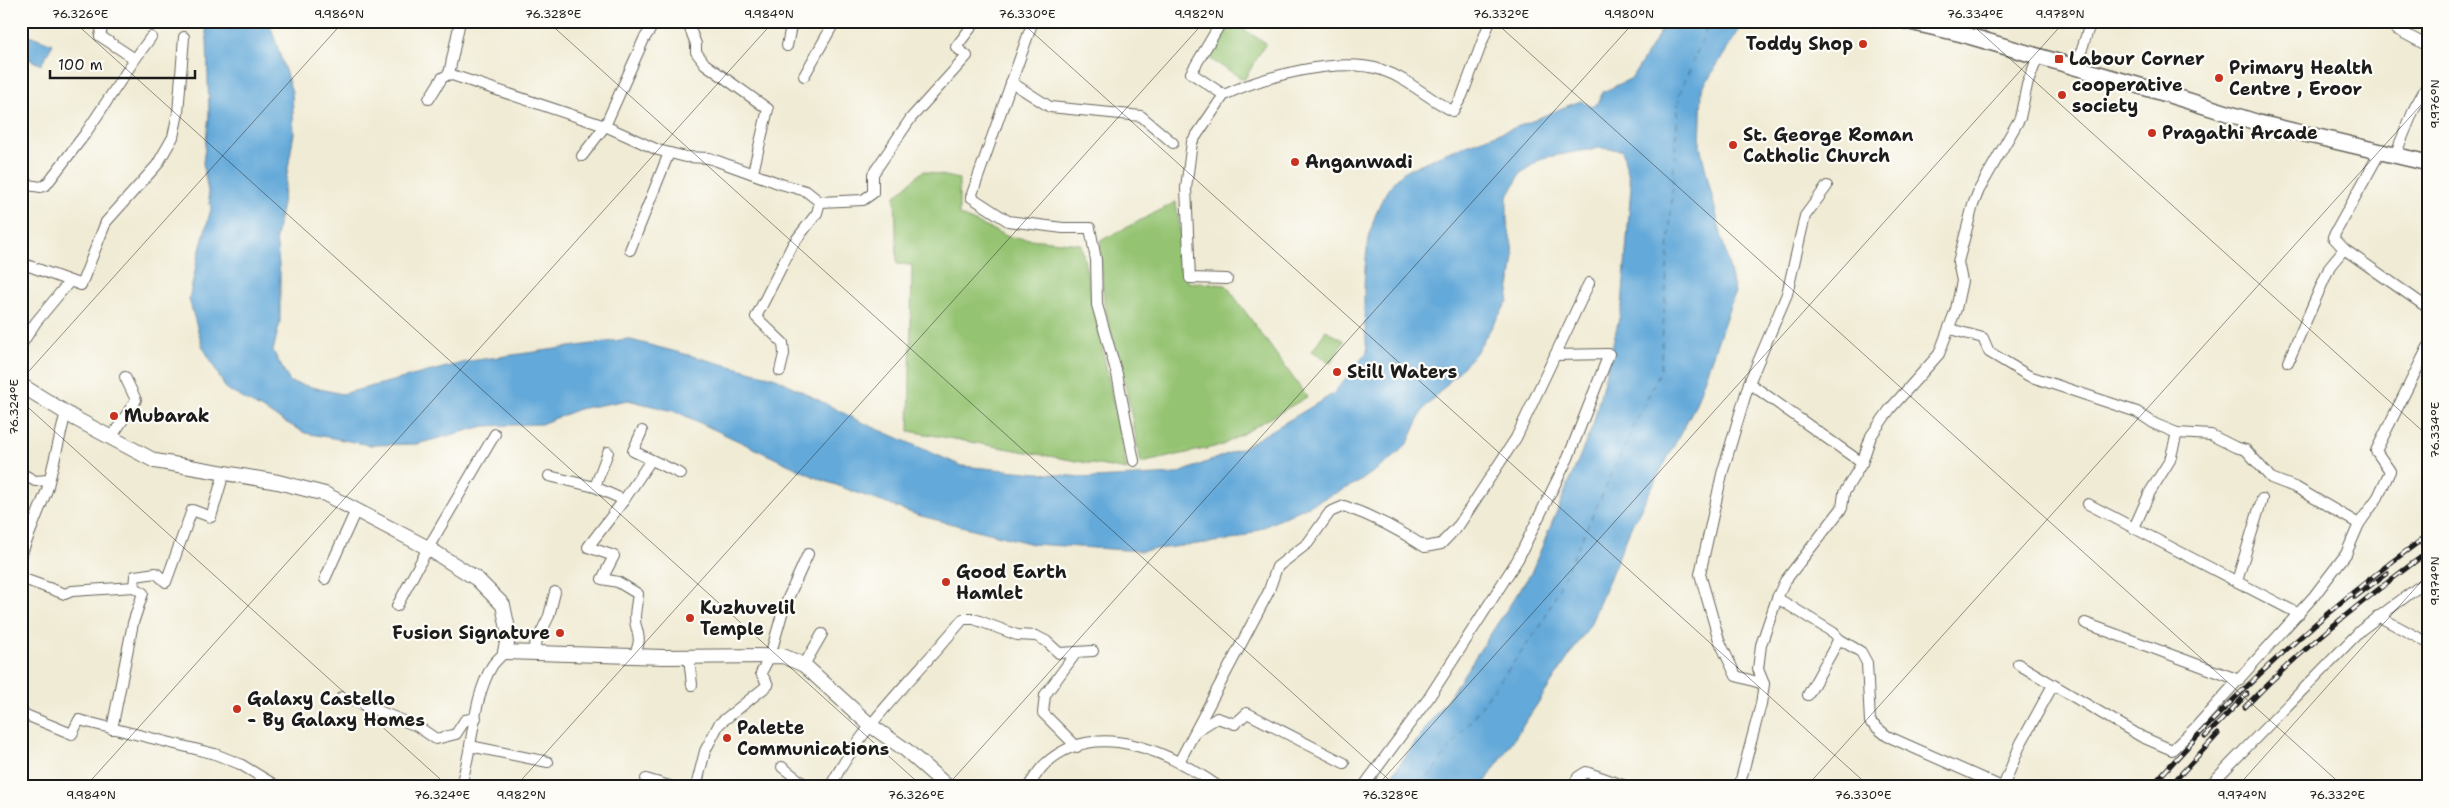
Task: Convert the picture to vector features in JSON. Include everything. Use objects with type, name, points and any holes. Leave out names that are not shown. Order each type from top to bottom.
[{"type":"main road","points":[[1907,21],[1962,34],[2076,67],[2259,123],[2428,163]]},
{"type":"street","points":[[104,21],[100,36],[135,59]]},
{"type":"street","points":[[449,74],[460,21]]},
{"type":"street","points":[[582,156],[605,126],[644,40],[656,21]]},
{"type":"street","points":[[686,21],[696,44],[696,52],[705,64],[768,109],[753,172]]},
{"type":"street","points":[[787,46],[792,21]]},
{"type":"street","points":[[804,76],[835,21]]},
{"type":"street","points":[[430,100],[442,78],[449,74],[605,126],[658,150],[686,157],[709,158],[753,172],[781,184],[806,191],[820,202],[863,200],[873,193],[873,174],[911,118],[967,56],[956,47],[976,21]]},
{"type":"street","points":[[1033,21],[971,197],[1008,221],[1063,228],[1090,228],[1096,260],[1097,305],[1117,374],[1134,460]]},
{"type":"street","points":[[1222,21],[1191,73],[1224,95]]},
{"type":"street","points":[[1227,280],[1190,278],[1186,228],[1186,188],[1192,142],[1224,95],[1276,76],[1330,66],[1357,67],[1382,70],[1413,85],[1438,104],[1452,111],[1462,96],[1490,21]]},
{"type":"street","points":[[2076,67],[2091,21]]},
{"type":"street","points":[[2396,29],[2428,46]]},
{"type":"street","points":[[21,184],[41,187],[46,185],[85,134],[151,37]]},
{"type":"street","points":[[21,263],[81,285],[106,222],[157,165],[170,144],[178,113],[184,37]]},
{"type":"street","points":[[1739,787],[1757,724],[1764,684],[1758,668],[1761,645],[1777,598],[1784,581],[1842,508],[1844,493],[1862,463],[1871,436],[1890,409],[1939,354],[1950,329],[1962,282],[1958,262],[1973,205],[1979,190],[2020,118],[2026,85],[2038,56]]},
{"type":"street","points":[[1011,82],[1050,107],[1141,116],[1173,143]]},
{"type":"street","points":[[2395,155],[2415,107],[2428,84]]},
{"type":"street","points":[[2380,152],[2333,237],[2344,249],[2427,304]]},
{"type":"street","points":[[630,250],[669,153]]},
{"type":"street","points":[[1764,684],[1736,676],[1719,640],[1700,574],[1722,474],[1749,383],[1787,294],[1805,216],[1827,186]]},
{"type":"street","points":[[780,371],[784,354],[783,343],[756,317],[793,244],[817,213],[820,202]]},
{"type":"street","points":[[2288,362],[2330,266],[2344,249]]},
{"type":"street","points":[[21,345],[36,322],[70,281]]},
{"type":"street","points":[[1180,762],[1211,698],[1268,593],[1277,567],[1308,543],[1330,512],[1344,506],[1409,536],[1425,547],[1441,544],[1458,526],[1516,438],[1590,282]]},
{"type":"street","points":[[1950,329],[1983,338],[1989,352],[2029,376],[2137,412],[2155,424],[2177,433],[2211,435],[2235,447],[2246,450],[2271,478],[2297,488],[2359,524]]},
{"type":"street","points":[[2018,664],[2142,737],[2172,750],[2194,729],[2299,614],[2346,554],[2359,524],[2385,484],[2390,471],[2376,451],[2428,347]]},
{"type":"street","points":[[1363,787],[1428,699],[1518,559],[1568,458],[1608,354],[1555,355]]},
{"type":"street","points":[[111,438],[136,400],[125,377]]},
{"type":"street","points":[[1749,383],[1862,463]]},
{"type":"street","points":[[21,385],[154,461],[325,494],[428,548],[477,580],[503,605],[509,634],[505,652],[492,666],[481,696],[467,767],[460,787]]},
{"type":"street","points":[[21,554],[49,480],[66,412]]},
{"type":"street","points":[[642,431],[634,451],[682,474]]},
{"type":"street","points":[[2134,528],[2150,492],[2170,460],[2177,433]]},
{"type":"street","points":[[397,606],[428,548],[495,434]]},
{"type":"street","points":[[595,487],[608,452]]},
{"type":"street","points":[[634,656],[639,646],[639,631],[636,626],[638,594],[618,582],[602,579],[614,556],[588,547],[624,500],[651,460]]},
{"type":"street","points":[[21,473],[35,481],[49,480]]},
{"type":"street","points":[[134,586],[135,576],[156,573],[166,582],[192,510],[211,517],[224,473]]},
{"type":"street","points":[[550,476],[595,487],[624,500]]},
{"type":"street","points":[[2238,582],[2262,499]]},
{"type":"street","points":[[2088,504],[2299,614]]},
{"type":"street","points":[[325,579],[356,510]]},
{"type":"street","points":[[696,787],[705,751],[719,724],[768,685],[761,674],[770,656],[784,606],[808,554]]},
{"type":"street","points":[[21,578],[65,594],[72,591],[134,586],[142,593],[133,623],[112,729]]},
{"type":"street","points":[[2208,787],[2361,630],[2428,580]]},
{"type":"street","points":[[532,653],[549,616],[555,592]]},
{"type":"street","points":[[1777,598],[1861,652],[1867,662],[1870,722],[1887,736],[2002,787],[2021,743],[2052,685]]},
{"type":"street","points":[[2378,616],[2428,643]]},
{"type":"street","points":[[830,787],[845,758],[870,725],[963,619],[974,619],[1017,635],[1036,636],[1046,640],[1059,653],[1093,650]]},
{"type":"street","points":[[2085,623],[2239,680]]},
{"type":"street","points":[[804,664],[822,634]]},
{"type":"street","points":[[1808,695],[1839,639]]},
{"type":"street","points":[[505,652],[690,657],[783,656],[804,664],[870,725],[906,750],[948,787]]},
{"type":"street","points":[[1076,653],[1045,695],[1043,713],[1077,747]]},
{"type":"street","points":[[690,657],[692,685]]},
{"type":"street","points":[[342,697],[417,726],[436,739],[456,734],[465,720],[476,718]]},
{"type":"street","points":[[21,713],[72,734],[79,720],[216,754],[240,764],[278,787]]},
{"type":"street","points":[[1196,730],[1217,718],[1235,724],[1247,714],[1344,763]]},
{"type":"street","points":[[1028,787],[1044,765],[1066,750],[1093,742],[1117,741],[1139,746],[1180,762],[1219,787]]},
{"type":"street","points":[[470,746],[548,762]]},
{"type":"street","points":[[782,767],[808,787]]},
{"type":"street","points":[[1572,787],[1578,777],[1586,772],[1628,787]]},
{"type":"street","points":[[646,779],[673,787]]},
{"type":"green space","points":[[1229,21],[1266,43],[1244,80],[1207,57]]},
{"type":"green space","points":[[923,171],[959,179],[959,215],[1009,237],[1081,244],[1127,470],[909,431],[912,265],[897,264],[895,196]]},
{"type":"green space","points":[[1176,202],[1187,282],[1226,285],[1307,397],[1223,445],[1141,463],[1124,379],[1104,305],[1100,241]]},
{"type":"green space","points":[[1326,330],[1344,341],[1331,363],[1312,351]]},
{"type":"water","points":[[204,21],[269,21],[292,92],[294,133],[276,238],[280,274],[280,322],[273,351],[290,382],[342,394],[470,361],[627,339],[776,378],[857,420],[962,466],[1093,478],[1177,474],[1242,448],[1333,394],[1367,352],[1364,282],[1370,234],[1377,211],[1387,191],[1401,174],[1450,151],[1525,124],[1574,103],[1581,101],[1592,107],[1597,104],[1603,92],[1632,78],[1667,21],[1745,21],[1702,89],[1700,146],[1735,292],[1695,406],[1631,527],[1590,625],[1482,787],[1383,787],[1450,695],[1531,573],[1593,425],[1622,306],[1631,186],[1622,150],[1598,148],[1542,158],[1521,173],[1507,198],[1507,221],[1514,256],[1508,301],[1475,354],[1423,410],[1408,443],[1393,458],[1359,482],[1238,539],[1141,551],[1033,544],[917,515],[817,478],[677,412],[628,400],[579,409],[541,424],[484,426],[417,444],[370,445],[305,433],[226,389],[202,345],[189,299],[211,209],[203,163],[209,116],[207,39]]},
{"type":"water","points":[[21,32],[53,44],[41,65],[21,55]]},
{"type":"ferry route","points":[[1421,787],[1542,624],[1660,371],[1679,95],[1710,21]]},
{"type":"railway","points":[[2151,787],[2215,718],[2282,653],[2317,622],[2428,535]]},
{"type":"railway","points":[[2245,707],[2288,665],[2333,626],[2428,552]]},
{"type":"railway","points":[[2355,597],[2387,573]]},
{"type":"railway","points":[[2205,737],[2247,694]]},
{"type":"railway","points":[[2169,787],[2218,734]]},
{"type":"place","name":"Toddy Shop","points":[[1863,44]]},
{"type":"place","name":"Labour Corner","points":[[2059,59]]},
{"type":"place","name":"Primary Health Centre , Eroor","points":[[2219,78]]},
{"type":"place","name":"cooperative society","points":[[2062,95]]},
{"type":"place","name":"Pragathi Arcade","points":[[2152,133]]},
{"type":"place","name":"St. George Roman Catholic Church","points":[[1733,145]]},
{"type":"place","name":"Anganwadi","points":[[1295,162]]},
{"type":"place","name":"Still Waters","points":[[1337,372]]},
{"type":"place","name":"Mubarak","points":[[114,416]]},
{"type":"place","name":"Good Earth Hamlet","points":[[946,582]]},
{"type":"place","name":"Kuzhuvelil Temple","points":[[690,618]]},
{"type":"place","name":"Fusion Signature","points":[[560,633]]},
{"type":"place","name":"Galaxy Castello - By Galaxy Homes","points":[[237,709]]},
{"type":"place","name":"Palette Communications","points":[[727,738]]}]
